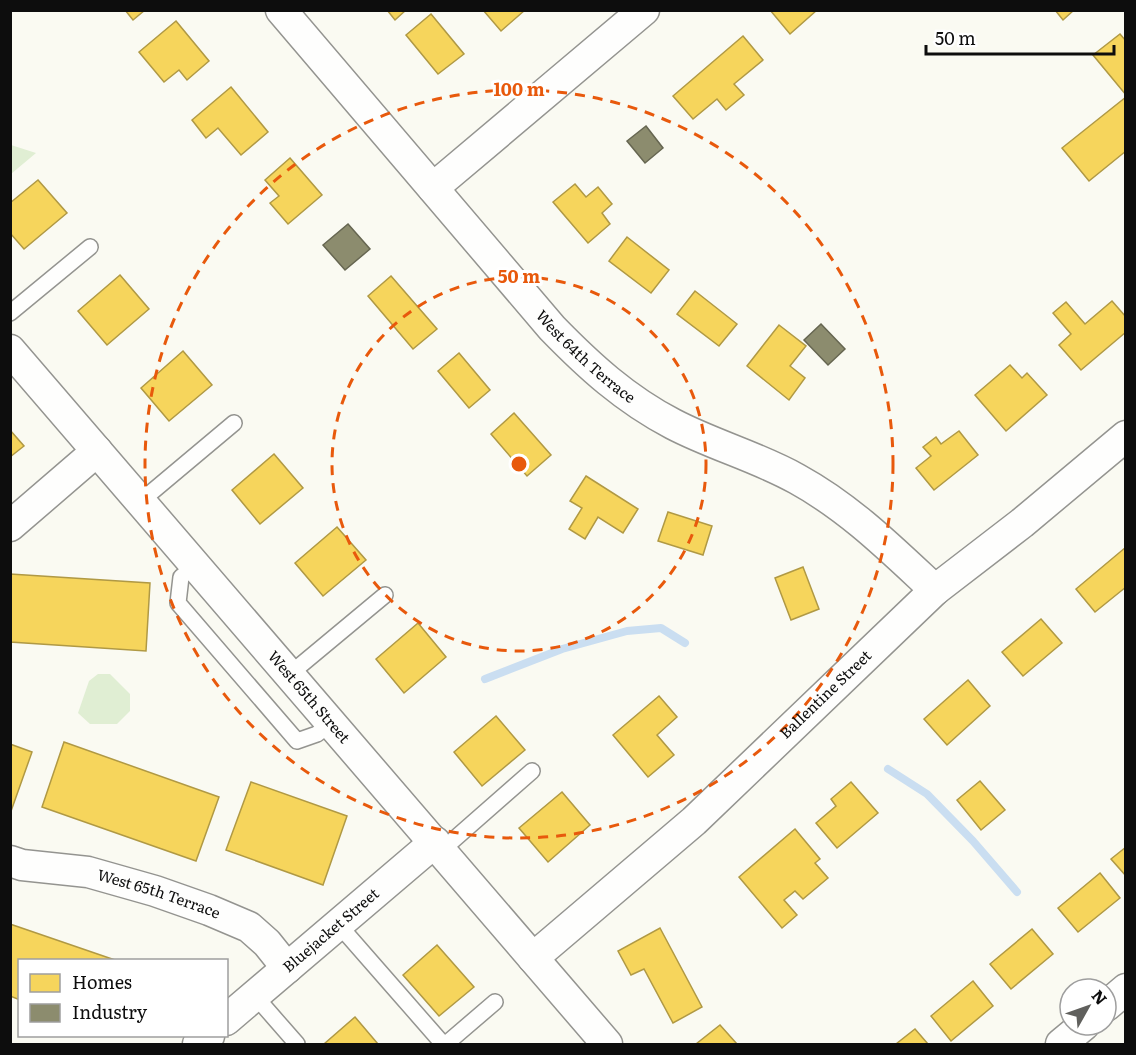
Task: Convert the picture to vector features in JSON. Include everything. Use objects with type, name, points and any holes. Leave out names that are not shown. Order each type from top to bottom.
[{"type":"street","name":"West 64th Terrace","points":[[281,10],[552,328],[591,368],[636,402],[674,425],[796,478],[831,500],[871,531],[935,590]]},
{"type":"street","points":[[432,188],[644,10]]},
{"type":"street","name":"West 65th Street","points":[[10,350],[607,1044]]},
{"type":"street","name":"Ballentine Street","points":[[533,958],[694,822],[935,590],[1022,523],[1125,436]]},
{"type":"street","points":[[10,526],[97,451]]},
{"type":"street","name":"Bluejacket Street","points":[[228,1018],[338,924],[438,846]]},
{"type":"street","name":"West 65th Terrace","points":[[10,861],[22,865],[88,872],[155,891],[209,910],[249,927],[267,943],[286,968]]},
{"type":"lane","points":[[10,313],[90,247]]},
{"type":"lane","points":[[141,501],[234,423]]},
{"type":"lane","points":[[196,565],[181,578],[178,603],[297,741],[317,734],[331,723]]},
{"type":"lane","points":[[290,674],[385,594]]},
{"type":"lane","points":[[438,846],[532,771]]},
{"type":"lane","points":[[338,924],[445,1044],[495,1002]]},
{"type":"lane","points":[[255,996],[297,1044]]},
{"type":"green space","points":[[10,145],[36,153],[11,174]]},
{"type":"green space","points":[[98,674],[110,674],[130,694],[130,711],[117,724],[90,724],[78,713],[89,681]]},
{"type":"building: Homes","points":[[125,10],[145,10],[133,20]]},
{"type":"building: Homes","points":[[387,10],[406,10],[395,20]]},
{"type":"building: Homes","points":[[483,10],[525,10],[501,31]]},
{"type":"building: Homes","points":[[770,10],[817,10],[790,34]]},
{"type":"building: Homes","points":[[1055,10],[1074,10],[1063,20]]},
{"type":"building: Homes","points":[[431,14],[464,54],[438,74],[406,35]]},
{"type":"building: Homes","points":[[176,21],[209,61],[187,80],[179,70],[164,82],[139,52]]},
{"type":"building: Homes","points":[[1120,34],[1126,41],[1126,95],[1093,55]]},
{"type":"building: Homes","points":[[743,36],[763,60],[734,84],[744,95],[726,110],[717,99],[693,119],[673,96]]},
{"type":"building: Homes","points":[[231,87],[268,132],[241,155],[218,128],[206,138],[192,120]]},
{"type":"building: Homes","points":[[1126,97],[1126,151],[1089,181],[1062,148]]},
{"type":"building: Homes","points":[[290,158],[322,195],[288,224],[270,203],[279,196],[265,180]]},
{"type":"building: Homes","points":[[38,180],[67,213],[24,249],[10,233],[10,203]]},
{"type":"building: Homes","points":[[575,184],[586,197],[598,187],[612,204],[602,213],[610,224],[588,243],[553,202]]},
{"type":"building: Homes","points":[[627,237],[669,270],[651,293],[609,261]]},
{"type":"building: Homes","points":[[120,275],[149,309],[107,345],[78,311]]},
{"type":"building: Homes","points":[[391,276],[437,329],[413,349],[368,296]]},
{"type":"building: Homes","points":[[695,291],[737,324],[719,346],[677,314]]},
{"type":"building: Homes","points":[[1112,301],[1126,317],[1126,332],[1081,370],[1059,345],[1071,334],[1053,313],[1066,302],[1085,324]]},
{"type":"building: Homes","points":[[779,325],[806,346],[790,366],[805,378],[789,400],[747,366]]},
{"type":"building: Homes","points":[[183,351],[212,385],[169,421],[141,388]]},
{"type":"building: Homes","points":[[459,353],[490,390],[469,408],[438,371]]},
{"type":"building: Homes","points":[[1010,365],[1022,378],[1027,373],[1047,395],[1006,431],[975,395]]},
{"type":"building: Homes","points":[[514,413],[551,455],[527,476],[491,434]]},
{"type":"building: Homes","points":[[10,430],[24,446],[10,457]]},
{"type":"building: Homes","points":[[959,431],[978,455],[934,490],[916,468],[931,456],[923,447],[936,437],[941,444]]},
{"type":"building: Homes","points":[[274,454],[303,488],[260,524],[232,490]]},
{"type":"building: Homes","points":[[586,476],[638,509],[623,533],[598,517],[585,539],[569,529],[582,508],[570,501]]},
{"type":"building: Homes","points":[[668,512],[712,526],[703,555],[658,541]]},
{"type":"building: Homes","points":[[337,527],[366,560],[323,596],[295,563]]},
{"type":"building: Homes","points":[[1126,547],[1126,587],[1095,612],[1076,589]]},
{"type":"building: Homes","points":[[803,567],[819,609],[791,620],[775,578]]},
{"type":"building: Homes","points":[[10,574],[150,583],[146,651],[10,642]]},
{"type":"building: Homes","points":[[1041,619],[1062,643],[1023,676],[1002,652]]},
{"type":"building: Homes","points":[[418,623],[446,657],[404,693],[376,659]]},
{"type":"building: Homes","points":[[968,680],[990,706],[947,745],[924,719]]},
{"type":"building: Homes","points":[[659,696],[677,717],[657,735],[674,755],[648,777],[613,735]]},
{"type":"building: Homes","points":[[496,716],[525,750],[482,786],[454,752]]},
{"type":"building: Homes","points":[[64,742],[219,797],[196,861],[42,807]]},
{"type":"building: Homes","points":[[10,744],[32,752],[10,814]]},
{"type":"building: Homes","points":[[980,781],[1005,810],[981,830],[957,800]]},
{"type":"building: Homes","points":[[251,782],[347,816],[323,885],[226,850]]},
{"type":"building: Homes","points":[[851,782],[878,813],[837,848],[816,823],[836,806],[831,799]]},
{"type":"building: Homes","points":[[562,792],[590,825],[548,862],[519,828]]},
{"type":"building: Homes","points":[[795,829],[820,859],[815,863],[828,878],[803,899],[795,891],[784,900],[797,915],[782,928],[739,877]]},
{"type":"building: Homes","points":[[1126,847],[1126,876],[1111,859]]},
{"type":"building: Homes","points":[[1100,873],[1120,898],[1078,932],[1058,908]]},
{"type":"building: Homes","points":[[10,924],[112,959],[18,959],[18,999],[10,996]]},
{"type":"building: Homes","points":[[660,928],[702,1007],[673,1023],[644,969],[631,975],[618,951]]},
{"type":"building: Homes","points":[[1032,929],[1053,954],[1011,989],[990,964]]},
{"type":"building: Homes","points":[[437,945],[474,987],[439,1016],[403,975]]},
{"type":"building: Homes","points":[[973,981],[993,1006],[951,1041],[931,1016]]},
{"type":"building: Homes","points":[[355,1017],[378,1044],[324,1044]]},
{"type":"building: Homes","points":[[720,1025],[737,1044],[696,1044]]},
{"type":"building: Homes","points":[[915,1029],[928,1044],[896,1044]]},
{"type":"building: Industry","points":[[646,126],[663,148],[645,163],[627,141]]},
{"type":"building: Industry","points":[[348,224],[370,249],[345,270],[323,245]]},
{"type":"building: Industry","points":[[821,324],[845,349],[828,365],[804,340]]},
{"type":"waterway","points":[[485,679],[562,649],[627,631],[661,628],[685,643]]},
{"type":"waterway","points":[[888,769],[927,794],[973,841],[1017,892]]}]
